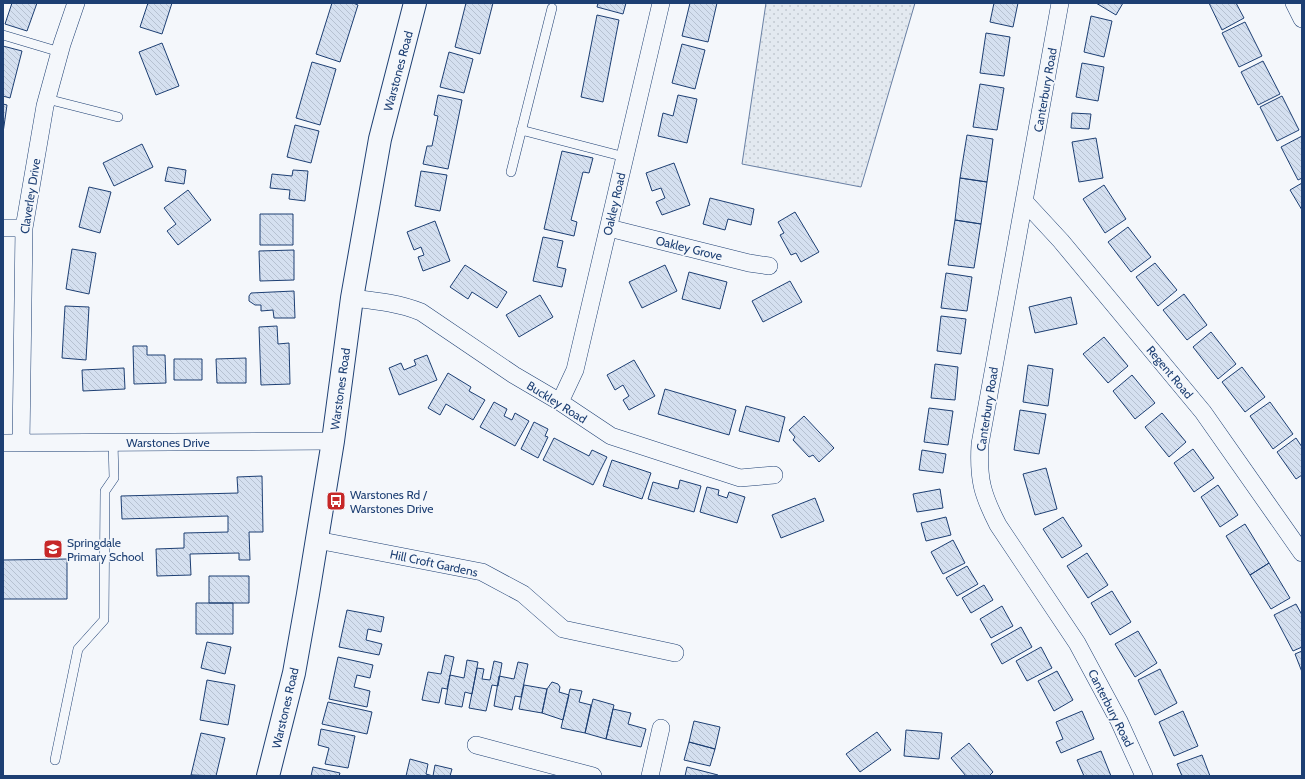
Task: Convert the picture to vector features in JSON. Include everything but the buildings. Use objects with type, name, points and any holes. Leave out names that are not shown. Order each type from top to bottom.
[{"type":"street","name":"Claverley Drive","points":[[21,443],[24,228],[47,99],[76,3]]},
{"type":"street","name":"Warstones Road","points":[[268,776],[294,673],[333,441],[352,298],[380,138],[415,3]]},
{"type":"street","name":"Oakley Road","points":[[560,402],[575,370],[661,3]]},
{"type":"street","name":"Canterbury Road","points":[[1060,3],[980,444],[979,463],[981,482],[988,505],[998,525],[1077,643],[1116,714],[1144,776]]},
{"type":"street","points":[[1294,3],[1302,19]]},
{"type":"street","name":"Regent Road","points":[[1024,201],[1060,241],[1203,412],[1302,553]]},
{"type":"street","points":[[3,228],[24,228]]},
{"type":"street","name":"Oakley Grove","points":[[609,228],[749,263],[769,266]]},
{"type":"street","name":"Buckley Road","points":[[352,298],[388,302],[422,312],[514,375],[560,402],[611,436],[740,478],[774,475]]},
{"type":"street","name":"Warstones Drive","points":[[3,443],[333,441]]},
{"type":"street","name":"Hill Croft Gardens","points":[[317,540],[482,572],[523,594],[563,629],[675,653]]},
{"type":"street","points":[[650,776],[661,728]]},
{"type":"street","points":[[476,745],[593,776]]},
{"type":"lane","points":[[511,172],[552,8]]},
{"type":"lane","points":[[3,35],[60,52]]},
{"type":"lane","points":[[47,99],[118,117]]},
{"type":"lane","points":[[521,130],[625,157]]},
{"type":"lane","points":[[55,760],[78,649],[104,620],[105,491],[114,478],[113,442]]},
{"type":"shaded area","points":[[766,3],[915,3],[861,187],[742,164]]},
{"type":"place","name":"Warstones Rd / Warstones Drive","points":[[336,501]]},
{"type":"place","name":"Springdale Primary School","points":[[53,549]]}]
